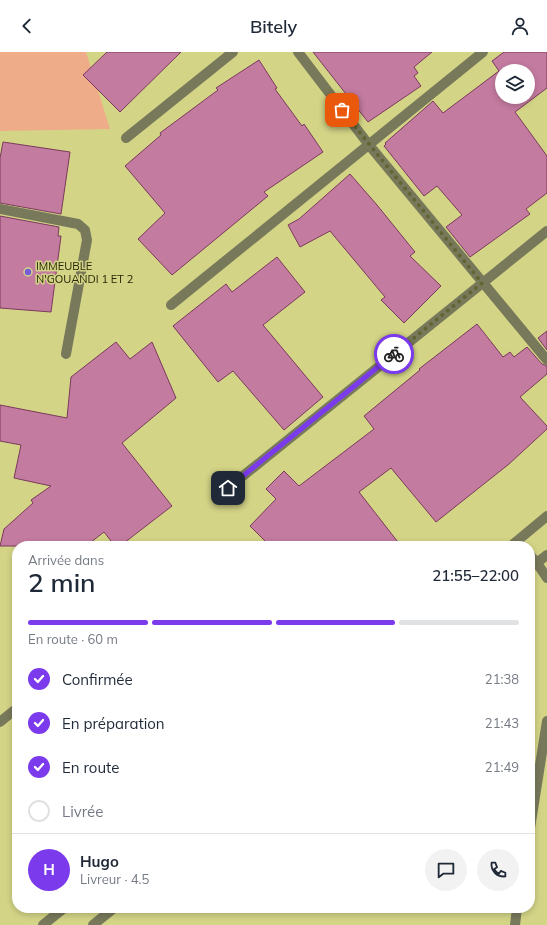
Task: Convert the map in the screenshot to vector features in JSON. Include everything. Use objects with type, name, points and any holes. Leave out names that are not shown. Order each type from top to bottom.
[{"type":"street","points":[[126,138],[233,52]]},
{"type":"street","points":[[298,52],[369,144],[547,360]]},
{"type":"street","points":[[171,305],[484,52]]},
{"type":"street","points":[[0,209],[78,224],[85,230],[88,240],[66,354]]},
{"type":"street","points":[[228,488],[547,231]]},
{"type":"street","points":[[520,541],[547,516]]},
{"type":"street","points":[[535,564],[547,555]]},
{"type":"street","points":[[535,566],[547,578]]},
{"type":"street","points":[[0,722],[12,712]]},
{"type":"street","points":[[535,796],[547,720]]},
{"type":"street","points":[[43,925],[58,913]]},
{"type":"street","points":[[93,925],[108,913]]},
{"type":"street","points":[[514,925],[516,913]]},
{"type":"shaded area","points":[[0,52],[86,52],[110,129],[0,131]]},
{"type":"building","points":[[107,52],[181,52],[120,112],[83,75]]},
{"type":"building","points":[[313,52],[432,52],[414,67],[418,73],[414,76],[421,86],[368,122]]},
{"type":"building","points":[[504,52],[547,52],[547,88],[535,97],[535,64],[495,64],[495,65],[492,61]]},
{"type":"building","points":[[259,60],[277,88],[275,89],[302,126],[304,124],[323,152],[264,192],[268,196],[172,275],[138,239],[165,213],[125,166],[161,135],[160,133],[218,90],[216,88]]},
{"type":"building","points":[[495,74],[495,104],[526,104],[515,112],[547,156],[547,193],[526,209],[530,214],[470,257],[446,227],[462,215],[437,186],[424,196],[384,146],[386,144],[385,143],[433,101],[443,113]]},
{"type":"building","points":[[3,142],[70,152],[61,214],[0,203],[0,158]]},
{"type":"building","points":[[350,174],[415,252],[410,256],[441,286],[404,323],[381,300],[385,297],[330,231],[300,247],[288,225],[299,219]]},
{"type":"building","name":"IMMEUBLE N'GOUANDI 1 ET 2","points":[[0,216],[59,227],[58,236],[61,236],[51,312],[0,308]]},
{"type":"building","points":[[277,257],[305,292],[263,325],[323,397],[284,430],[233,371],[218,382],[173,326],[226,284],[232,292]]},
{"type":"building","points":[[477,324],[503,357],[510,352],[514,357],[527,347],[542,364],[547,366],[547,374],[520,397],[547,426],[547,429],[509,464],[436,522],[391,468],[359,492],[397,541],[265,541],[250,526],[276,499],[266,489],[284,471],[299,486],[374,429],[364,416],[420,370],[419,369]]},
{"type":"building","points":[[547,331],[547,350],[538,338]]},
{"type":"building","points":[[116,342],[130,359],[152,342],[176,398],[122,443],[172,506],[126,541],[111,541],[104,532],[92,541],[12,541],[12,546],[0,546],[4,529],[33,503],[31,500],[51,486],[14,478],[21,445],[0,441],[0,405],[67,418],[71,377]]},
{"type":"way so far","points":[[342,110],[482,283],[394,354]]},
{"type":"place","name":"IMMEUBLE N'GOUANDI 1 ET 2","points":[[28,272]]},
{"type":"route","points":[[228,488],[394,354]]}]
